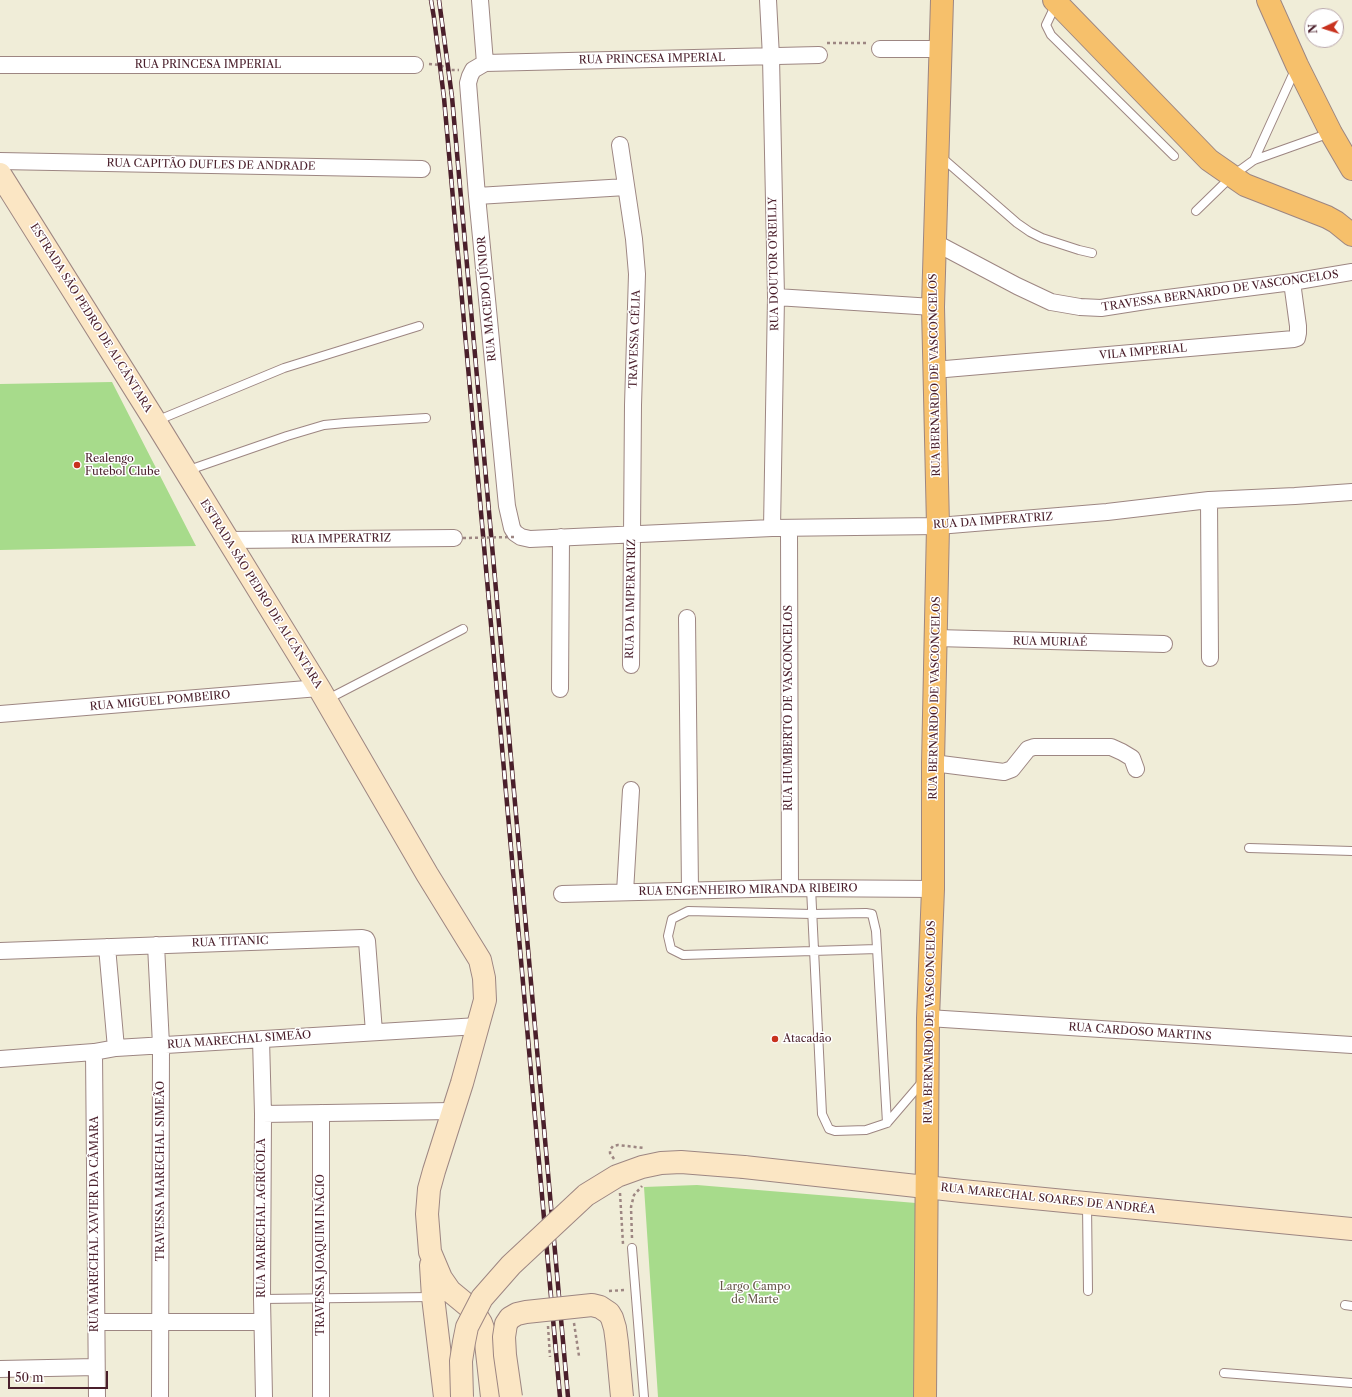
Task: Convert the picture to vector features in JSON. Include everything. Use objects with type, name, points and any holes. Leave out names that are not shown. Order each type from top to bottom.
[{"type":"main road","name":"RUA BERNARDO DE VASCONCELOS","points":[[925,1397],[928,1188],[928,1018],[933,889],[933,763],[938,526],[933,306],[942,0]]},
{"type":"main road","points":[[1268,0],[1297,65],[1331,133],[1349,159]]},
{"type":"main road","points":[[1055,1],[1209,160],[1245,185],[1327,217],[1336,222],[1352,235]]},
{"type":"street","name":"RUA MACEDO JÚNIOR","points":[[480,0],[479,67],[470,76],[468,83],[477,196],[507,506],[512,528],[517,537]]},
{"type":"street","name":"RUA DOUTOR O'REILLY","points":[[768,0],[771,57],[776,297],[772,528]]},
{"type":"street","points":[[873,46],[941,50]]},
{"type":"street","name":"RUA PRINCESA IMPERIAL","points":[[479,67],[771,57],[823,49]]},
{"type":"street","name":"RUA PRINCESA IMPERIAL","points":[[0,65],[415,66]]},
{"type":"street","name":"TRAVESSA CÉLIA","points":[[620,145],[634,239],[637,274],[633,405],[632,534]]},
{"type":"street","name":"RUA CAPITÃO DUFLES DE ANDRADE","points":[[0,161],[422,169]]},
{"type":"street","name":"ESTRADA SÃO PEDRO DE ALCÂNTARA","points":[[0,174],[228,540],[322,694],[427,874],[480,960],[484,978],[485,1000],[462,1083],[452,1111],[429,1189],[427,1214],[433,1297],[445,1397]]},
{"type":"street","points":[[477,196],[626,187]]},
{"type":"street","name":"TRAVESSA BERNARDO DE VASCONCELOS","points":[[934,242],[1017,286],[1051,302],[1080,307],[1101,308],[1292,282],[1352,272]]},
{"type":"street","name":"VILA IMPERIAL","points":[[934,370],[1294,339],[1297,338],[1298,326],[1292,282]]},
{"type":"street","points":[[776,297],[933,306]]},
{"type":"street","name":"RUA DA IMPERATRIZ","points":[[517,537],[530,539],[772,528],[938,526],[1107,512],[1209,500],[1352,492]]},
{"type":"street","points":[[1209,500],[1210,658]]},
{"type":"street","name":"RUA HUMBERTO DE VASCONCELOS","points":[[789,528],[790,888]]},
{"type":"street","name":"RUA DA IMPERATRIZ","points":[[631,665],[632,534]]},
{"type":"street","points":[[560,689],[561,537]]},
{"type":"street","name":"RUA IMPERATRIZ","points":[[228,540],[458,538]]},
{"type":"street","points":[[687,618],[690,890]]},
{"type":"street","name":"RUA MURIAÉ","points":[[936,638],[1164,644]]},
{"type":"street","name":"RUA MIGUEL POMBEIRO","points":[[0,714],[322,694]]},
{"type":"street","points":[[933,763],[1004,772],[1012,769],[1028,749],[1034,747],[1111,748],[1132,758],[1136,769]]},
{"type":"street","points":[[625,892],[631,790]]},
{"type":"street","name":"RUA ENGENHEIRO MIRANDA RIBEIRO","points":[[562,894],[790,888],[933,889]]},
{"type":"street","name":"RUA TITANIC","points":[[0,951],[156,944],[357,937],[366,938],[374,1032]]},
{"type":"street","name":"TRAVESSA MARECHAL SIMEÃO","points":[[156,944],[161,1045],[160,1397]]},
{"type":"street","points":[[107,947],[116,1048]]},
{"type":"street","name":"RUA CARDOSO MARTINS","points":[[928,1018],[1352,1045]]},
{"type":"street","name":"RUA MARECHAL SIMEÃO","points":[[0,1059],[94,1052],[116,1048],[478,1026]]},
{"type":"street","name":"RUA MARECHAL AGRÍCOLA","points":[[261,1039],[263,1114],[262,1322],[264,1397]]},
{"type":"street","name":"RUA MARECHAL XAVIER DA CÂMARA","points":[[94,1052],[97,1397]]},
{"type":"street","points":[[263,1114],[452,1111]]},
{"type":"street","name":"TRAVESSA JOAQUIM INÁCIO","points":[[321,1113],[321,1397]]},
{"type":"street","name":"RUA MARECHAL SOARES DE ANDRÉA","points":[[462,1397],[461,1361],[467,1327],[482,1298],[511,1265],[586,1195],[617,1176],[642,1167],[662,1163],[681,1162],[744,1167],[928,1188],[1352,1229]]},
{"type":"street","points":[[430,1252],[445,1285],[474,1310],[478,1316],[485,1334],[492,1397]]},
{"type":"street","points":[[511,1397],[505,1356],[504,1337],[506,1324],[510,1318],[517,1314],[546,1309],[592,1305],[600,1307],[609,1313],[612,1318],[617,1343],[622,1397]]},
{"type":"street","points":[[96,1322],[262,1322]]},
{"type":"street","points":[[440,1352],[443,1333],[446,1327],[452,1324],[471,1323],[485,1334]]},
{"type":"street","points":[[0,1369],[96,1367]]},
{"type":"lane","points":[[1055,1],[1046,25],[1051,35],[1174,156]]},
{"type":"lane","points":[[1254,160],[1297,65]]},
{"type":"lane","points":[[1196,211],[1232,176],[1254,160],[1331,133]]},
{"type":"lane","points":[[938,164],[1030,232],[1042,238],[1092,253]]},
{"type":"lane","points":[[155,421],[284,368],[419,326]]},
{"type":"lane","points":[[185,471],[324,425],[426,418]]},
{"type":"lane","points":[[322,694],[463,629]]},
{"type":"lane","points":[[1249,848],[1352,851]]},
{"type":"lane","points":[[811,888],[822,1114],[829,1129],[835,1131],[866,1130],[887,1123],[928,1076]]},
{"type":"lane","points":[[877,949],[683,955],[671,949],[668,936],[672,919],[688,912],[872,914],[876,931],[887,1123]]},
{"type":"lane","points":[[1087,1203],[1088,1291]]},
{"type":"lane","points":[[632,1248],[644,1397]]},
{"type":"lane","points":[[262,1299],[433,1297]]},
{"type":"lane","points":[[1224,1373],[1352,1383]]},
{"type":"path","points":[[823,49],[873,46]]},
{"type":"path","points":[[415,66],[436,64],[449,70],[479,67]]},
{"type":"path","points":[[458,538],[517,537]]},
{"type":"path","points":[[632,1248],[631,1207],[634,1195],[645,1184]]},
{"type":"path","points":[[609,1292],[625,1290],[625,1285]]},
{"type":"path","points":[[573,1306],[578,1356]]},
{"type":"path","points":[[546,1309],[550,1357]]},
{"type":"green space","name":"Realengo Futebol Clube","points":[[112,382],[196,546],[0,550],[0,384]]},
{"type":"green space","name":"Largo Campo de Marte","points":[[697,1185],[916,1203],[915,1397],[658,1397],[644,1187]]},
{"type":"railway","points":[[431,0],[444,98],[560,1397]]},
{"type":"railway","points":[[439,0],[452,97],[568,1397]]},
{"type":"place","name":"Realengo Futebol Clube","points":[[77,465]]},
{"type":"place","name":"Atacadão","points":[[775,1039]]}]
